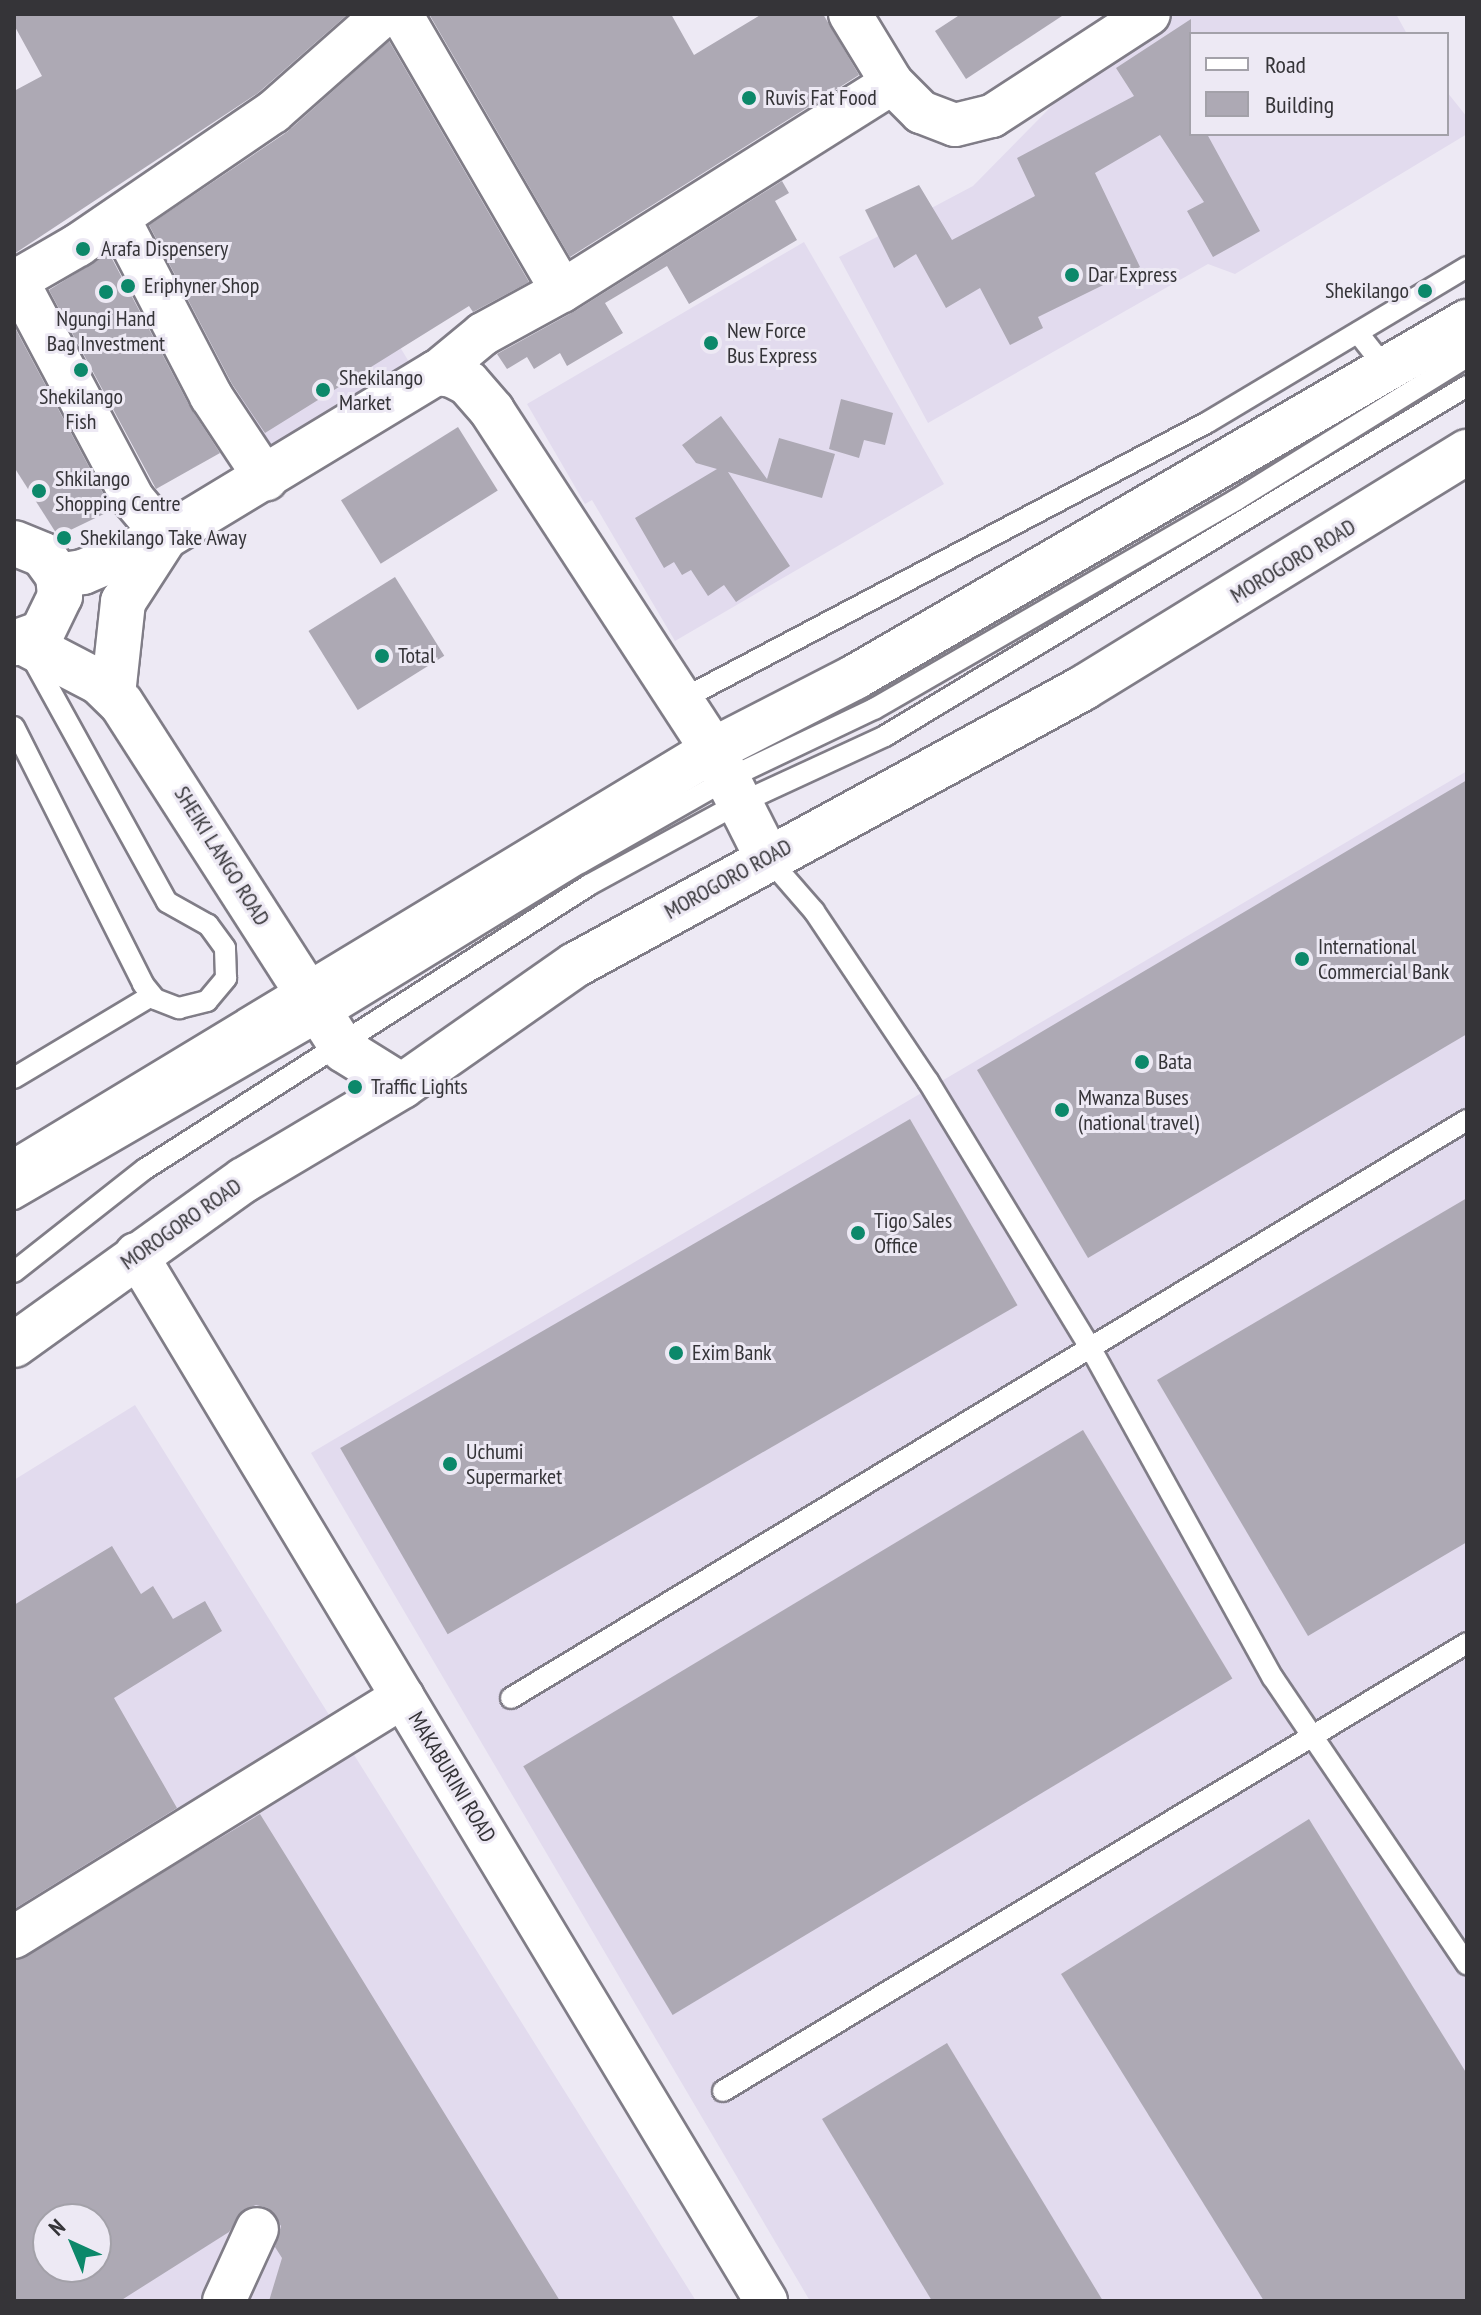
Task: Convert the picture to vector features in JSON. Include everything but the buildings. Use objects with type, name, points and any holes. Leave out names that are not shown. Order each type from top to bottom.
[{"type":"main road","points":[[14,1173],[325,1019],[726,778],[855,677],[1467,322]]},
{"type":"main road","points":[[58,576],[83,572],[165,537],[266,479],[436,373],[468,383],[492,411],[726,778],[767,857]]},
{"type":"main road","name":"MOROGORO ROAD","points":[[14,1345],[136,1254],[244,1180],[402,1086],[575,965],[767,857],[1083,688],[1467,452]]},
{"type":"main road","points":[[113,694],[123,602],[165,537]]},
{"type":"main road","points":[[17,539],[43,555],[58,576],[60,596],[55,616],[42,633],[19,643]]},
{"type":"main road","name":"SHEIKI LANGO ROAD","points":[[19,643],[113,694],[165,767],[325,1019],[358,1061],[402,1086]]},
{"type":"street","points":[[17,289],[122,225],[317,76],[384,14]]},
{"type":"street","points":[[401,14],[562,291]]},
{"type":"street","points":[[850,14],[892,83],[937,121],[974,123],[1023,99],[1149,14]]},
{"type":"street","points":[[17,289],[317,76]]},
{"type":"street","points":[[436,373],[483,334],[562,291],[892,83]]},
{"type":"street","points":[[122,225],[211,396],[266,479]]},
{"type":"street","points":[[17,289],[133,499],[165,537]]},
{"type":"street","name":"MAKABURINI ROAD","points":[[136,1254],[766,2301]]},
{"type":"street","points":[[14,1937],[403,1697]]},
{"type":"street","points":[[224,2301],[257,2229]]},
{"type":"lane","points":[[677,702],[1208,422],[1467,267]]},
{"type":"lane","points":[[1358,333],[1387,370]]},
{"type":"lane","points":[[14,1199],[325,1019],[589,885],[726,778],[874,709],[1236,500],[1467,357]]},
{"type":"lane","points":[[726,778],[885,736],[1467,386]]},
{"type":"lane","points":[[14,727],[151,996],[179,1008],[207,1001],[226,978],[225,948],[208,925],[167,902],[19,643]]},
{"type":"lane","points":[[767,857],[814,911],[914,1060],[1090,1347],[1273,1678],[1316,1735],[1467,1965]]},
{"type":"lane","points":[[14,1078],[151,996]]},
{"type":"lane","points":[[14,1272],[145,1169],[325,1019]]},
{"type":"lane","points":[[511,1698],[1467,1120]]},
{"type":"lane","points":[[723,2091],[1467,1643]]},
{"type":"shaded area","points":[[1160,14],[1396,14],[1406,32],[1189,32],[1189,136],[1449,136],[1449,94],[1467,117],[1467,134],[1235,274],[1208,264],[928,423],[839,257],[973,186],[1102,55]]},
{"type":"shaded area","name":"New Force Bus Express","points":[[804,242],[944,484],[675,641],[592,500],[585,504],[527,404]]},
{"type":"shaded area","name":"Shekilango Market","points":[[385,322],[418,377],[266,470],[226,403]]},
{"type":"shaded area","points":[[1467,771],[1467,2301],[810,2301],[311,1453]]},
{"type":"shaded area","points":[[135,1405],[696,2301],[14,2301],[14,1480]]},
{"type":"place","name":"Ruvis Fat Food","points":[[749,98]]},
{"type":"place","name":"Arafa Dispensery","points":[[83,249]]},
{"type":"place","name":"Dar Express","points":[[1072,275]]},
{"type":"place","name":"Eriphyner Shop","points":[[128,286]]},
{"type":"place","name":"Shekilango","points":[[1425,291]]},
{"type":"place","name":"Ngungi Hand Bag Investment","points":[[106,292]]},
{"type":"place","name":"New Force Bus Express","points":[[711,343]]},
{"type":"place","name":"Shekilango Fish","points":[[81,370]]},
{"type":"place","name":"Shekilango Market","points":[[323,390]]},
{"type":"place","name":"Shkilango Shopping Centre","points":[[39,491]]},
{"type":"place","name":"Shekilango Take Away","points":[[64,538]]},
{"type":"place","name":"Total","points":[[382,656]]},
{"type":"place","name":"International Commercial Bank","points":[[1302,959]]},
{"type":"place","name":"Bata","points":[[1142,1062]]},
{"type":"place","name":"Traffic Lights","points":[[355,1087]]},
{"type":"place","name":"Mwanza Buses (national travel)","points":[[1062,1110]]},
{"type":"place","name":"Tigo Sales Office","points":[[858,1233]]},
{"type":"place","name":"Exim Bank","points":[[676,1353]]},
{"type":"place","name":"Uchumi Supermarket","points":[[450,1464]]}]
